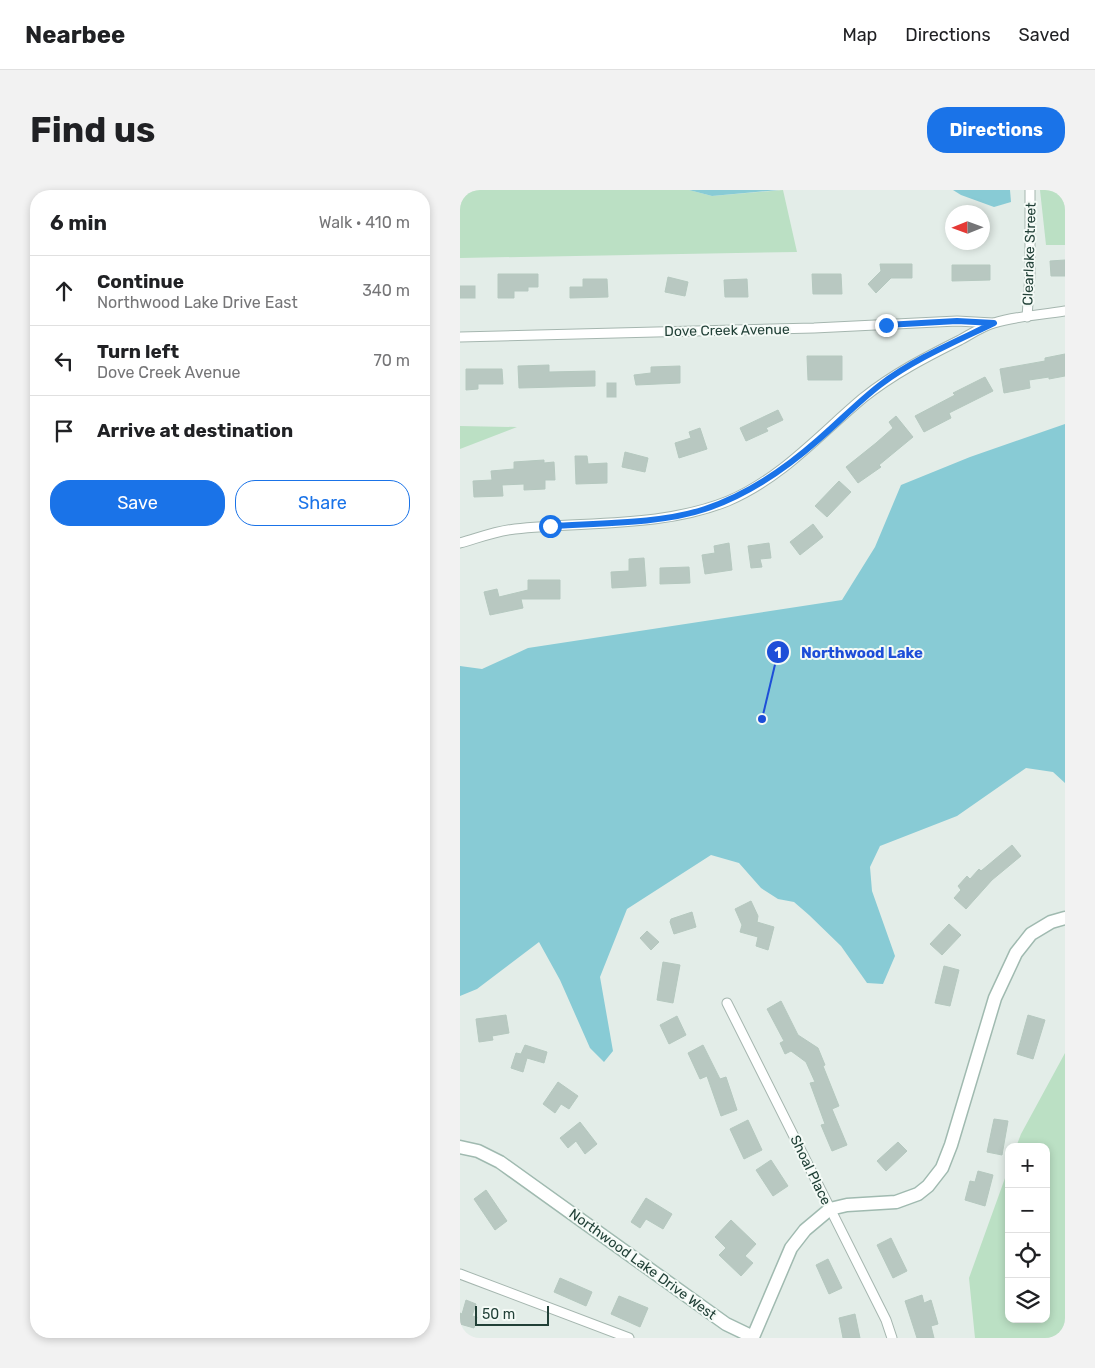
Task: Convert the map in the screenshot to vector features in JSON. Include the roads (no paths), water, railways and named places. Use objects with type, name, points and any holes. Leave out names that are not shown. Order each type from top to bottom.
[{"type":"street","name":"Clearlake Street","points":[[1027,317],[1030,274],[1030,190]]},
{"type":"street","points":[[460,543],[514,529],[645,520],[681,515],[705,509],[750,490],[780,471],[818,441],[862,399],[881,384],[924,358],[994,323],[1065,311]]},
{"type":"street","name":"Dove Creek Avenue","points":[[460,337],[814,328],[957,321],[994,323]]},
{"type":"street","name":"Northwood Lake Drive West","points":[[460,1148],[478,1151],[500,1162],[726,1324],[753,1337],[791,1248],[805,1230],[830,1209],[847,1205],[896,1202],[918,1194],[928,1186],[942,1168],[951,1146],[995,998],[1016,953],[1031,934],[1051,922],[1065,918]]},
{"type":"street","name":"Shoal Place","points":[[727,1003],[886,1320],[892,1338]]},
{"type":"street","points":[[460,1274],[629,1338]]},
{"type":"water","points":[[689,190],[779,190],[712,196]]},
{"type":"water","points":[[953,190],[1010,190],[1011,202],[994,207],[961,195]]},
{"type":"water","points":[[1065,424],[1065,783],[1053,772],[1026,768],[957,816],[880,846],[870,867],[872,891],[895,956],[883,984],[867,983],[841,946],[794,902],[778,899],[761,888],[739,863],[711,855],[627,909],[600,977],[613,1051],[604,1062],[590,1048],[560,980],[539,942],[477,989],[460,996],[460,666],[482,669],[528,648],[842,600],[875,547],[901,485],[970,457]]},
{"type":"place","name":"Northwood Lake","points":[[762,719]]}]
